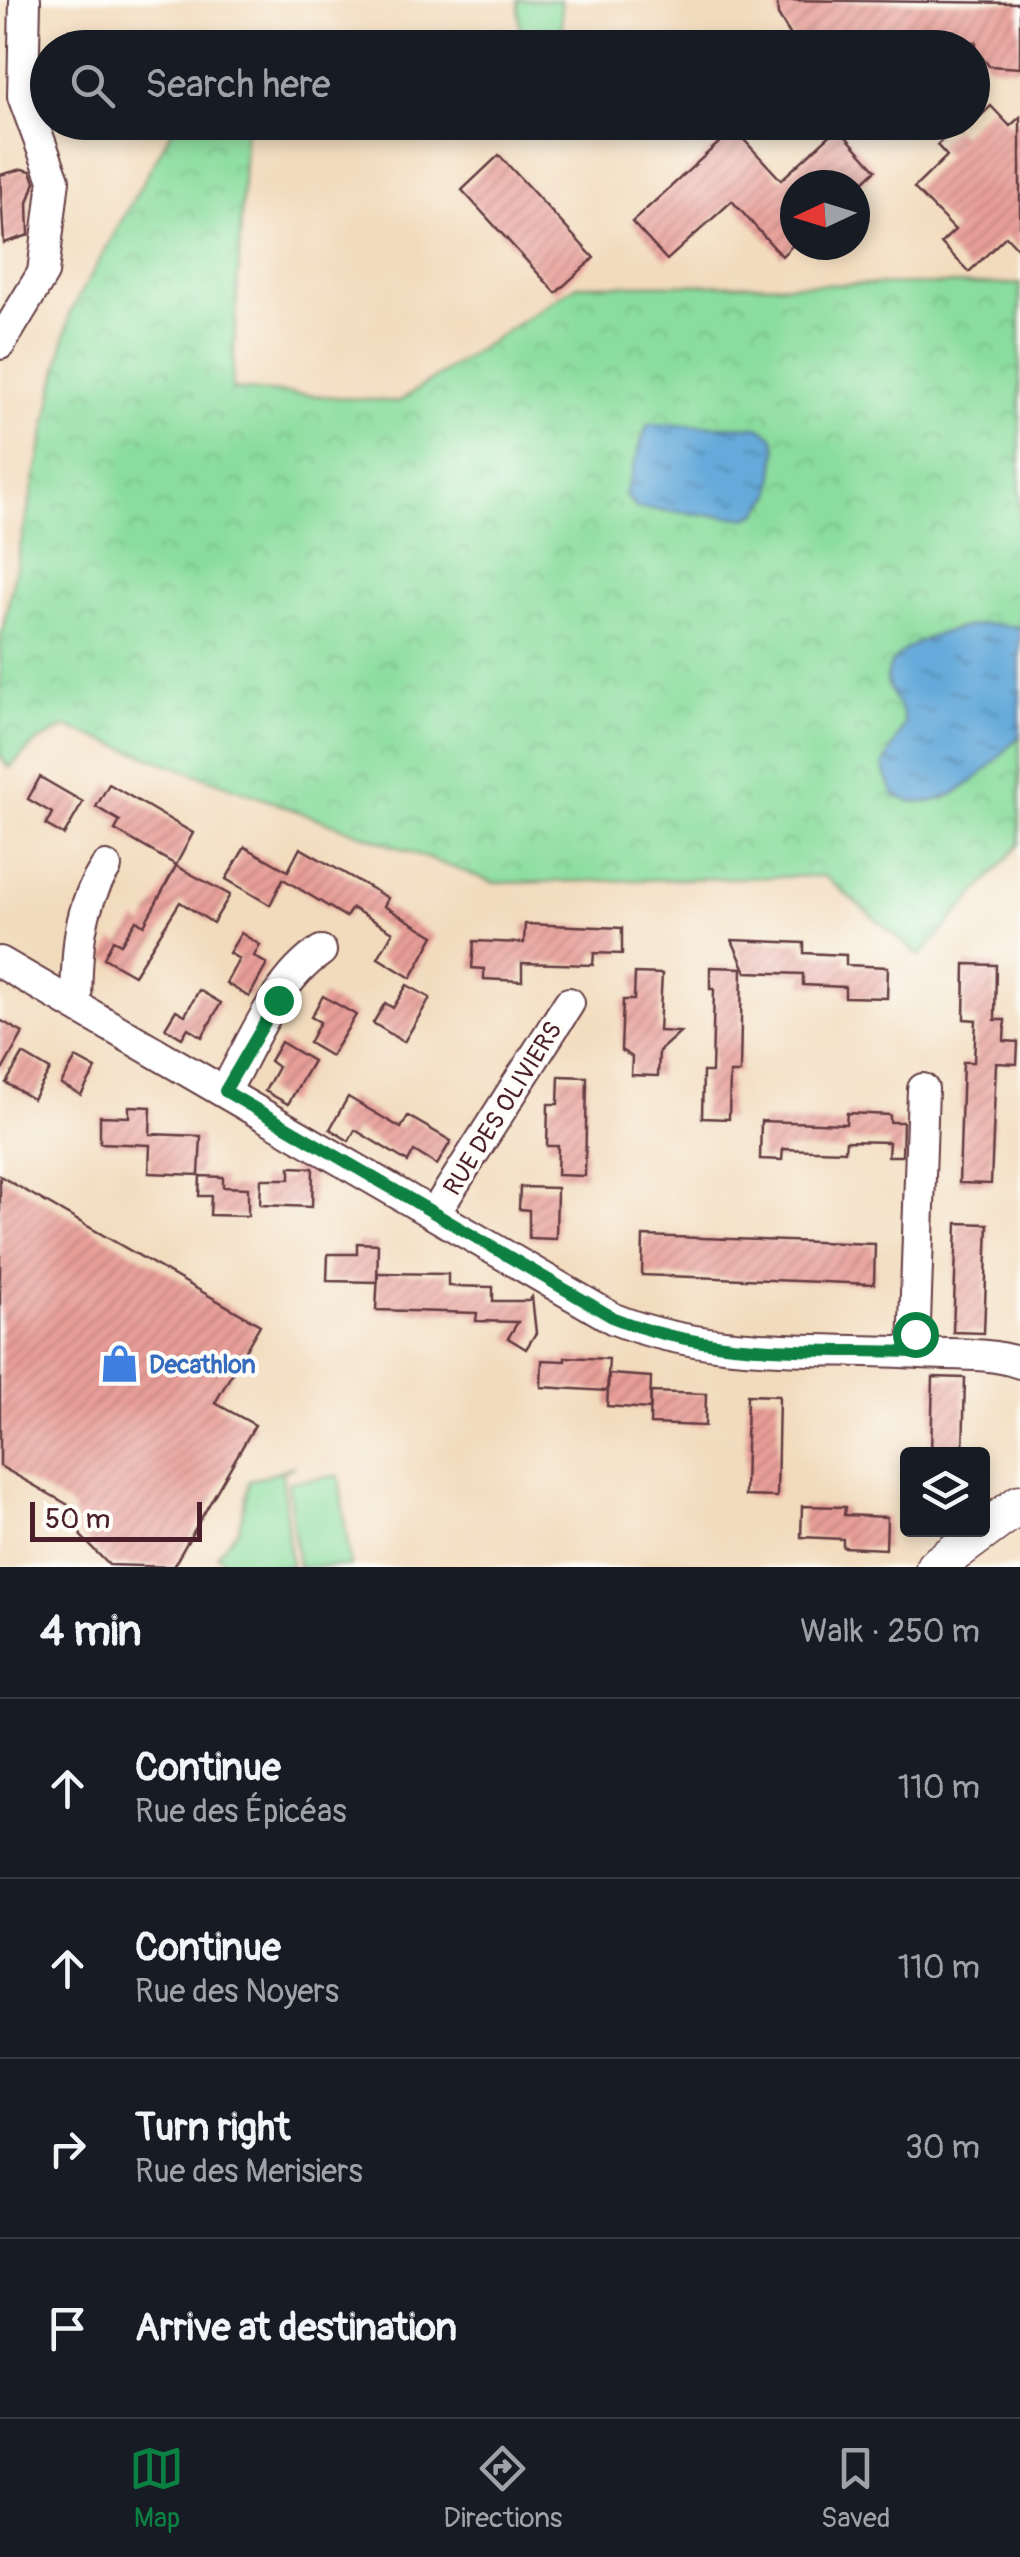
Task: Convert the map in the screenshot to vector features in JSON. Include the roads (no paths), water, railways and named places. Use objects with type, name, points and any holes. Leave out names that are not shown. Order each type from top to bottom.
[{"type":"main road","points":[[935,1567],[1020,1504]]},
{"type":"street","points":[[26,0],[23,96],[30,115]]},
{"type":"street","points":[[0,344],[43,273],[54,180],[39,140]]},
{"type":"street","points":[[76,1004],[81,917],[88,893],[106,867]]},
{"type":"street","points":[[225,1091],[300,965],[322,951]]},
{"type":"street","points":[[0,962],[614,1318],[687,1342],[731,1348],[914,1352],[1004,1357],[1020,1363]]},
{"type":"street","name":"RUE DES OLIVIERS","points":[[435,1214],[569,1003]]},
{"type":"street","points":[[914,1352],[923,1088]]},
{"type":"water","points":[[647,424],[759,427],[773,436],[777,448],[772,494],[757,514],[745,518],[636,508],[625,495]]},
{"type":"water","points":[[991,624],[1020,627],[1020,735],[980,776],[948,797],[912,802],[894,795],[883,767],[904,724],[888,686],[890,667],[898,656],[928,638]]},
{"type":"place","name":"Decathlon","points":[[119,1364]]}]
